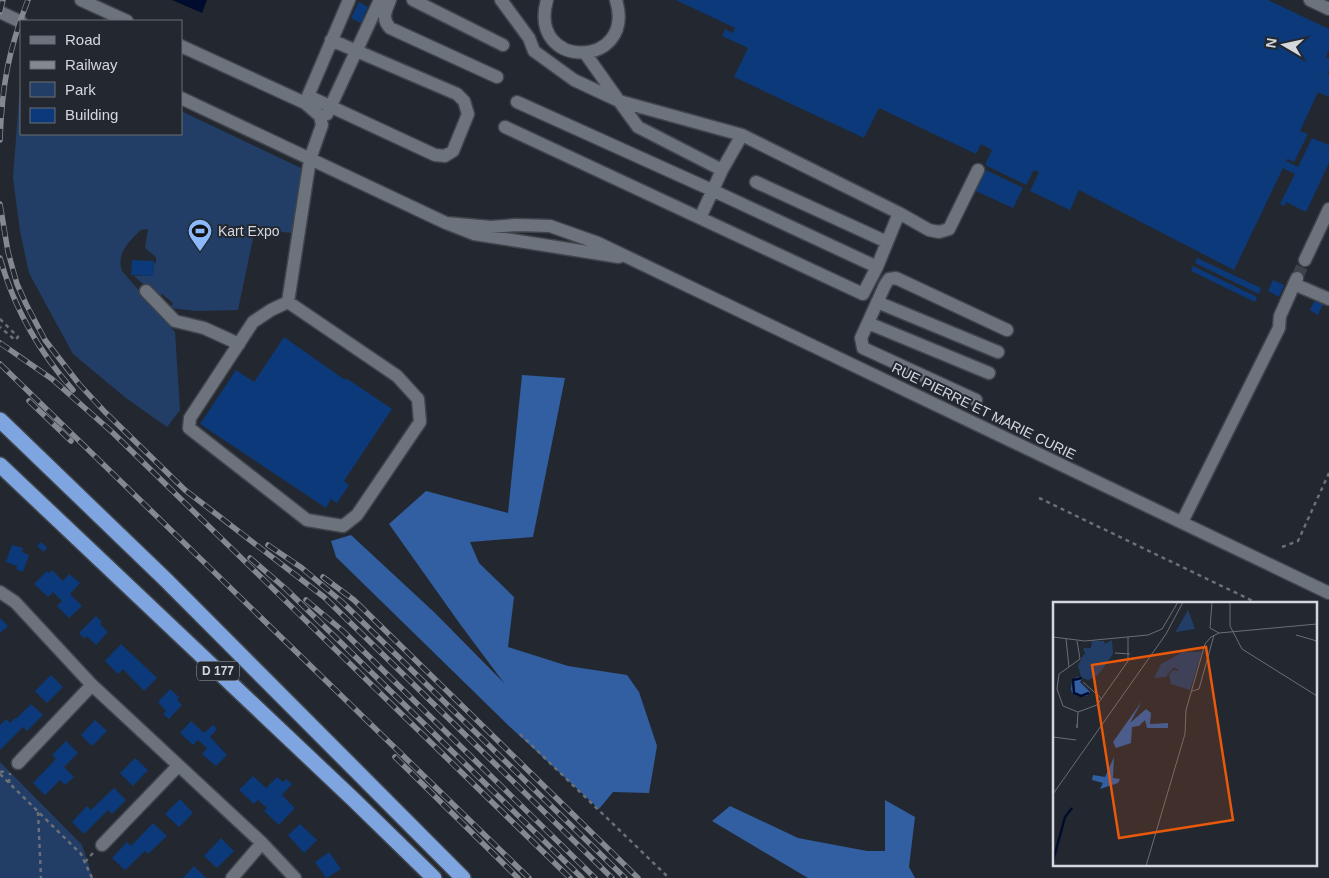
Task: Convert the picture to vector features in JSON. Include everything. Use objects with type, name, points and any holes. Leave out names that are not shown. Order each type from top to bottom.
[{"type":"highway","points":[[0,420],[166,580]]},
{"type":"highway","points":[[0,431],[166,580]]},
{"type":"highway","name":"D 177","points":[[0,465],[434,878]]},
{"type":"highway","name":"D 177","points":[[166,580],[463,878]]},
{"type":"street","points":[[81,0],[125,20]]},
{"type":"street","points":[[306,99],[349,0]]},
{"type":"street","points":[[288,302],[310,158],[322,125],[380,0]]},
{"type":"street","points":[[390,0],[384,17],[385,22],[390,28],[497,78]]},
{"type":"street","points":[[413,0],[503,46]]},
{"type":"street","points":[[501,0],[529,38],[534,51],[574,80],[619,101],[742,135],[899,212],[929,230],[939,232],[950,229],[978,170]]},
{"type":"street","points":[[547,0],[544,12],[545,25],[550,37],[565,50],[578,54],[598,50],[614,35],[619,18],[616,0]]},
{"type":"street","points":[[1310,0],[1329,9]]},
{"type":"street","points":[[0,12],[20,22]]},
{"type":"street","points":[[534,51],[550,37]]},
{"type":"street","points":[[182,46],[306,99],[331,106],[435,155],[445,156],[452,151],[468,114],[464,101],[457,94],[331,40]]},
{"type":"street","points":[[585,53],[638,127],[722,170]]},
{"type":"street","name":"RUE PIERRE ET MARIE CURIE","points":[[182,98],[446,223],[482,236],[626,258]]},
{"type":"street","points":[[306,99],[320,116],[322,125]]},
{"type":"street","points":[[517,102],[877,267]]},
{"type":"street","points":[[505,127],[863,294],[877,267],[899,212]]},
{"type":"street","points":[[700,218],[722,170],[742,135]]},
{"type":"street","points":[[756,182],[887,242]]},
{"type":"street","points":[[1305,260],[1329,209]]},
{"type":"street","name":"RUE PIERRE ET MARIE CURIE","points":[[446,223],[491,227],[516,225],[550,226],[598,243],[1329,593]]},
{"type":"street","points":[[956,414],[976,400],[864,348],[861,338],[889,279],[896,278],[1007,330]]},
{"type":"street","points":[[1182,522],[1279,328],[1280,316],[1296,281],[1329,299]]},
{"type":"street","points":[[146,291],[175,321],[204,328],[239,344]]},
{"type":"street","points":[[288,302],[397,376],[418,399],[420,422],[357,515],[343,526],[307,520],[189,428],[190,418],[253,322],[288,302]]},
{"type":"street","points":[[877,302],[998,352]]},
{"type":"street","points":[[868,324],[989,372]]},
{"type":"street","points":[[0,592],[15,602],[92,685],[262,843],[295,878]]},
{"type":"street","points":[[14,767],[92,685]]},
{"type":"street","points":[[102,845],[178,766]]},
{"type":"street","points":[[232,878],[262,843]]},
{"type":"path","points":[[0,319],[18,337],[15,340],[0,327]]},
{"type":"path","points":[[1282,547],[1298,541],[1329,473]]},
{"type":"path","points":[[1039,498],[1254,602]]},
{"type":"path","points":[[520,734],[669,878]]},
{"type":"path","points":[[9,783],[14,767]]},
{"type":"path","points":[[0,774],[81,854],[92,878]]},
{"type":"path","points":[[38,812],[41,878]]},
{"type":"green space","name":"Kart Expo","points":[[20,86],[20,135],[182,135],[182,111],[303,169],[292,233],[255,229],[238,310],[196,311],[170,308],[173,303],[162,294],[158,297],[134,276],[153,276],[156,257],[145,248],[148,229],[141,230],[122,253],[122,271],[175,332],[180,410],[167,427],[126,398],[73,354],[29,273],[20,231],[13,178]]},
{"type":"green space","points":[[0,762],[82,845],[93,878],[0,878]]},
{"type":"shaded area","points":[[172,0],[207,0],[202,13]]},
{"type":"shaded area","points":[[522,375],[565,378],[533,537],[470,542],[479,563],[514,597],[508,647],[568,666],[627,675],[639,692],[657,746],[649,793],[613,792],[599,809],[509,726],[336,557],[331,541],[351,535],[435,613],[504,683],[389,524],[426,491],[508,513]]},
{"type":"shaded area","points":[[885,800],[915,817],[909,867],[915,878],[808,878],[712,821],[730,806],[798,838],[867,851],[885,851]]},
{"type":"building","points":[[676,0],[1268,0],[1329,29],[1329,49],[1326,57],[1329,58],[1327,74],[1329,74],[1329,97],[1318,92],[1300,131],[1308,134],[1294,162],[1287,159],[1286,161],[1298,167],[1312,138],[1329,145],[1329,163],[1306,212],[1286,202],[1284,206],[1280,204],[1295,174],[1283,168],[1234,270],[1079,190],[1070,210],[1030,191],[1039,172],[1034,170],[1026,185],[985,165],[992,150],[981,144],[976,154],[879,108],[864,138],[734,77],[748,48],[722,36],[725,29],[733,33],[735,28]]},
{"type":"building","points":[[359,2],[368,7],[361,23],[351,18]]},
{"type":"building","points":[[986,170],[1023,188],[1013,208],[976,191]]},
{"type":"building","points":[[1197,258],[1261,288],[1259,294],[1195,263]]},
{"type":"building","points":[[132,260],[154,261],[153,276],[131,275]]},
{"type":"building","points":[[1193,266],[1257,297],[1255,302],[1191,271]]},
{"type":"building","points":[[1273,280],[1284,285],[1279,297],[1268,291]]},
{"type":"building","points":[[1316,298],[1324,302],[1318,315],[1310,310]]},
{"type":"building","points":[[284,337],[345,380],[346,378],[392,409],[344,481],[349,485],[337,503],[331,499],[326,508],[200,424],[236,370],[254,382]]},
{"type":"building","points":[[41,542],[47,547],[44,552],[37,546]]},
{"type":"building","points":[[12,545],[23,548],[22,552],[29,555],[23,572],[16,569],[17,566],[6,562]]},
{"type":"building","points":[[52,570],[63,581],[69,574],[80,583],[70,594],[82,606],[69,618],[57,606],[62,601],[53,592],[48,597],[34,584],[47,571],[49,573]]},
{"type":"building","points":[[96,616],[102,622],[100,624],[108,632],[96,645],[87,636],[85,639],[79,633]]},
{"type":"building","points":[[0,618],[8,626],[0,633]]},
{"type":"building","points":[[121,644],[157,678],[144,691],[123,669],[118,674],[105,661]]},
{"type":"building","points":[[51,675],[63,687],[47,703],[35,691]]},
{"type":"building","points":[[170,689],[179,697],[177,700],[182,705],[169,719],[163,714],[166,711],[158,702]]},
{"type":"building","points":[[31,704],[43,715],[27,731],[23,727],[0,750],[0,725],[6,719],[10,723],[16,719]]},
{"type":"building","points":[[95,720],[107,731],[92,746],[81,735]]},
{"type":"building","points":[[191,721],[204,733],[213,725],[217,729],[210,737],[227,755],[216,766],[202,754],[207,748],[198,740],[193,745],[180,733]]},
{"type":"building","points":[[66,741],[78,753],[64,767],[74,777],[65,785],[60,780],[45,795],[33,783],[56,759],[52,755]]},
{"type":"building","points":[[135,758],[148,770],[133,786],[120,773]]},
{"type":"building","points":[[253,776],[266,788],[277,777],[283,782],[286,779],[292,784],[282,795],[295,808],[279,825],[264,811],[267,808],[258,800],[254,804],[239,790]]},
{"type":"building","points":[[114,788],[126,800],[112,814],[108,810],[84,834],[72,822],[87,806],[91,810]]},
{"type":"building","points":[[180,799],[193,813],[179,827],[165,814]]},
{"type":"building","points":[[153,823],[167,836],[148,854],[145,851],[125,870],[112,858],[127,842],[131,846]]},
{"type":"building","points":[[300,824],[317,840],[304,853],[288,835]]},
{"type":"building","points":[[221,838],[234,851],[217,868],[204,856]]},
{"type":"building","points":[[329,852],[341,869],[326,878],[315,862]]},
{"type":"building","points":[[194,866],[206,878],[183,878]]},
{"type":"tunnel","points":[[1297,278],[1305,260]]},
{"type":"railway","points":[[0,12],[3,0]]},
{"type":"railway","points":[[20,20],[28,0]]},
{"type":"railway","points":[[0,140],[4,85],[20,21]]},
{"type":"railway","points":[[0,204],[8,252],[17,284],[45,340],[79,384],[185,490],[324,597],[612,878]]},
{"type":"railway","points":[[0,258],[20,312],[49,360],[73,390]]},
{"type":"railway","points":[[0,343],[52,379],[112,432],[570,878]]},
{"type":"railway","points":[[0,364],[529,878]]},
{"type":"railway","points":[[29,401],[71,441]]},
{"type":"railway","points":[[268,545],[302,568],[342,602],[625,878]]},
{"type":"railway","points":[[250,558],[286,589],[582,878]]},
{"type":"railway","points":[[323,577],[354,600],[638,878]]},
{"type":"railway","points":[[306,600],[343,631],[595,878]]},
{"type":"railway","points":[[395,757],[518,878]]},
{"type":"place","name":"Kart Expo","points":[[200,252]]}]
